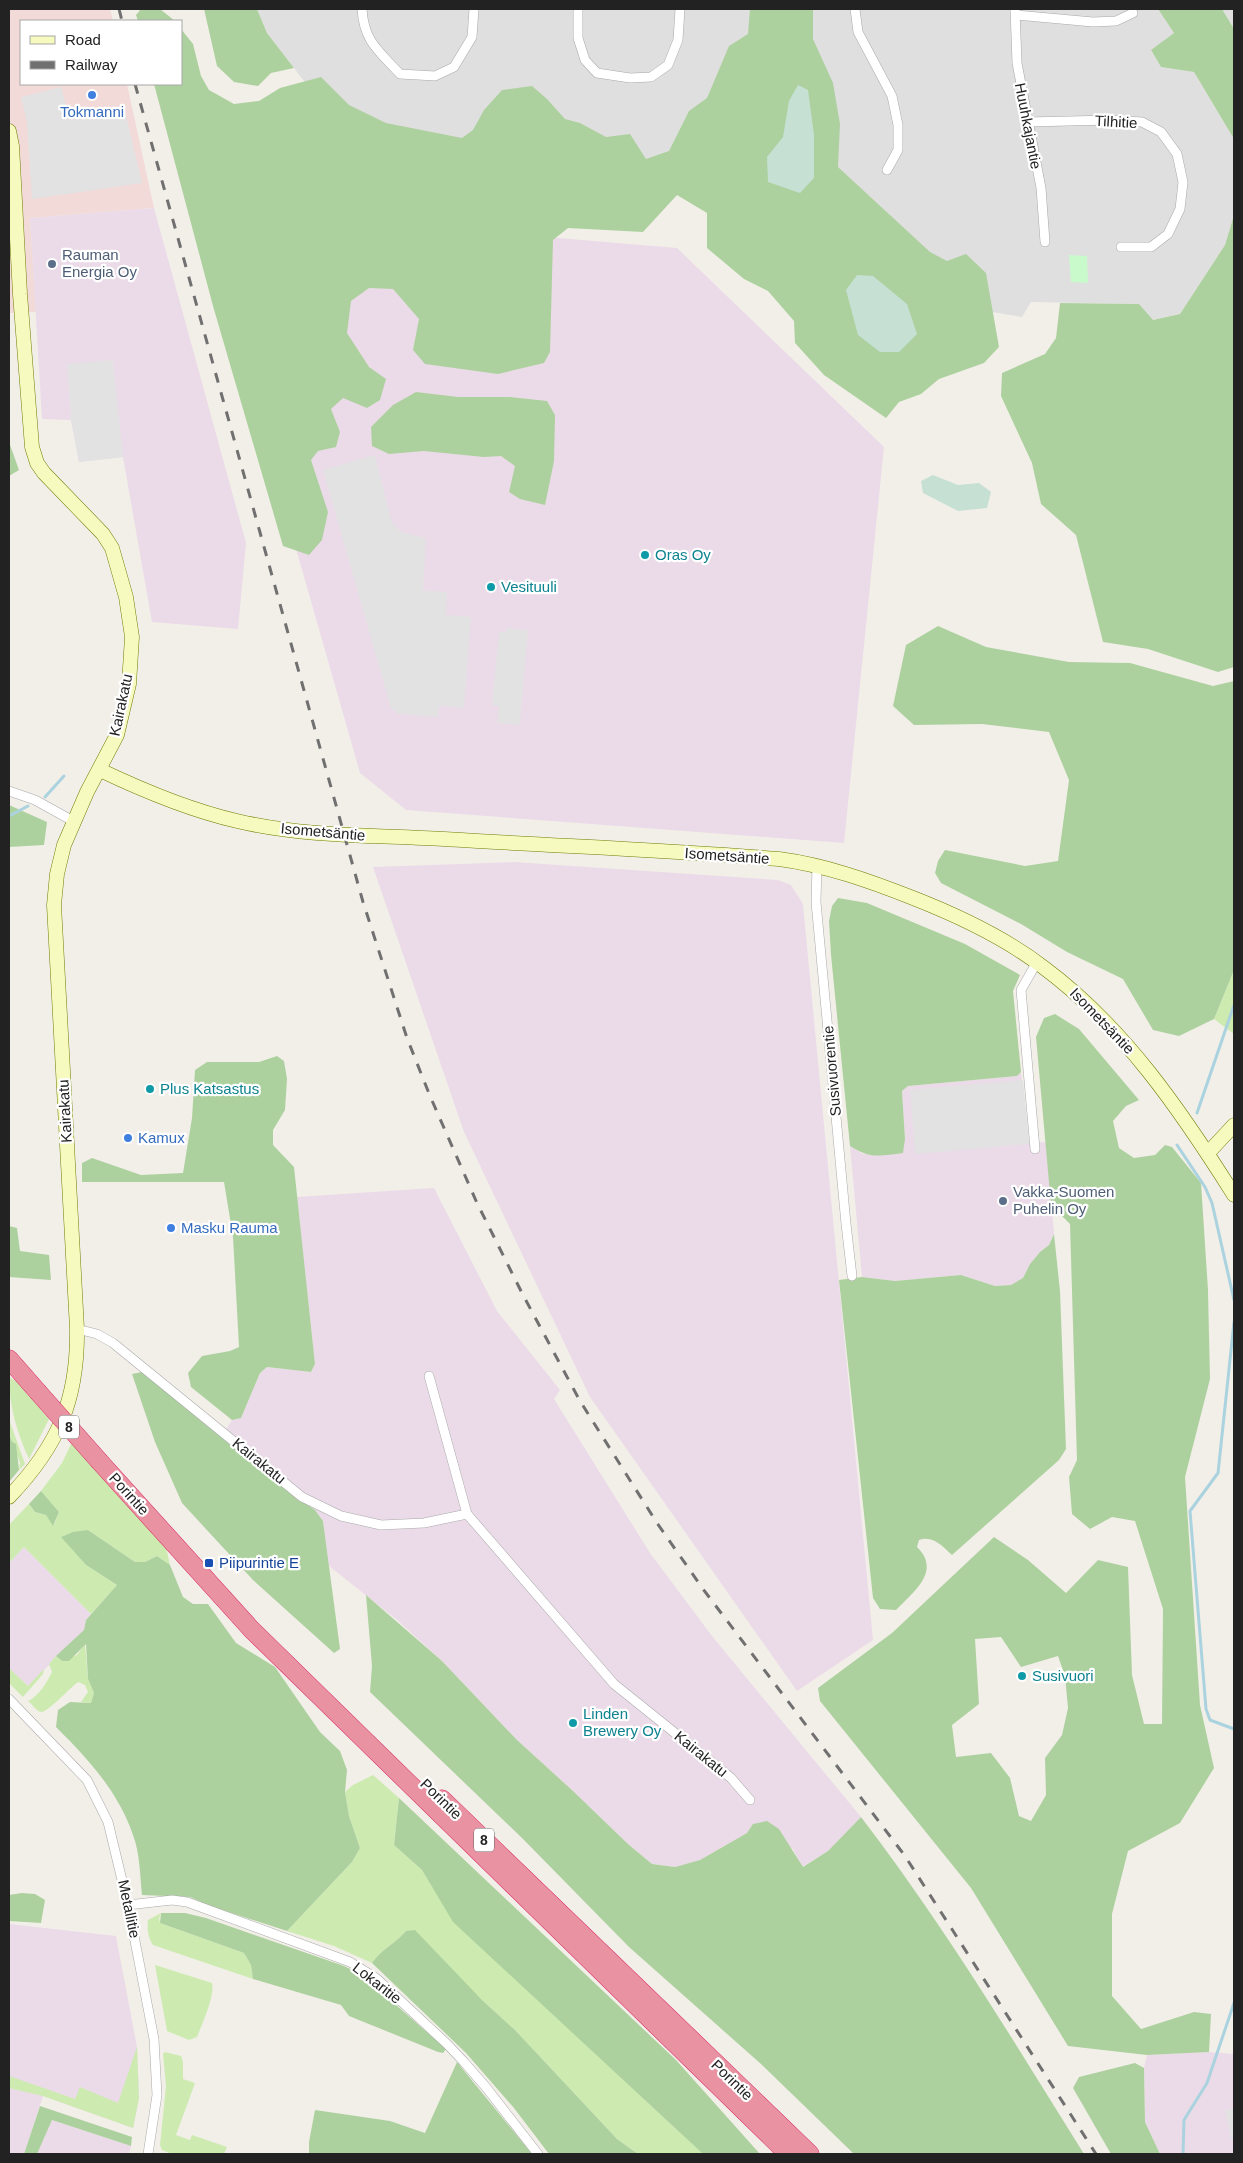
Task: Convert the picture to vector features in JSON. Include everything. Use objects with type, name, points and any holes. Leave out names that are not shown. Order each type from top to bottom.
[{"type":"highway","name":"Porintie","points":[[9,1359],[251,1628],[788,2154]]},
{"type":"highway","name":"Porintie","points":[[159,1527],[256,1618],[810,2154]]},
{"type":"main road","name":"Kairakatu","points":[[9,131],[12,146],[20,294],[32,447],[37,463],[44,473],[103,534],[112,548],[126,597],[132,637],[128,684],[117,735],[64,845],[57,874],[54,905],[77,1328],[74,1382],[69,1402],[55,1438],[32,1471],[9,1497]]},
{"type":"main road","name":"Isometsäntie","points":[[100,770],[196,810],[239,822],[293,831],[344,836],[442,839],[732,856],[798,862],[848,874],[951,913],[1007,942],[1037,962],[1072,990],[1120,1038],[1175,1105],[1234,1195]]},
{"type":"main road","points":[[1208,1153],[1234,1125]]},
{"type":"street","points":[[362,9],[363,27],[372,44],[400,74],[435,76],[454,67],[463,55],[472,37],[474,9]]},
{"type":"street","points":[[578,9],[578,38],[585,60],[597,73],[630,78],[651,77],[668,65],[678,40],[680,9]]},
{"type":"street","points":[[855,9],[858,32],[892,96],[898,125],[898,150],[887,170]]},
{"type":"street","points":[[1015,12],[1093,22],[1116,20],[1133,12]]},
{"type":"street","name":"Huuhkajantie","points":[[1015,12],[1017,63],[1026,122],[1041,188],[1045,242]]},
{"type":"street","name":"Tilhitie","points":[[1026,122],[1110,120],[1142,122],[1161,132],[1177,154],[1183,182],[1180,209],[1168,234],[1151,247],[1121,247]]},
{"type":"street","points":[[9,791],[35,800],[74,821]]},
{"type":"street","name":"Susivuorentie","points":[[817,866],[816,902],[852,1276]]},
{"type":"street","points":[[1035,1149],[1021,990],[1037,962]]},
{"type":"street","name":"Kairakatu","points":[[77,1328],[97,1334],[113,1344],[302,1497],[341,1516],[381,1525],[424,1523],[467,1514]]},
{"type":"street","name":"Kairakatu","points":[[429,1376],[467,1514],[614,1684],[730,1778],[750,1800]]},
{"type":"street","name":"Metallitie","points":[[9,1699],[87,1780],[108,1822],[148,2001],[157,2071],[155,2114],[148,2154]]},
{"type":"street","name":"Lokaritie","points":[[128,1906],[172,1900],[187,1902],[322,1950],[362,1968],[376,1978],[447,2044],[485,2086],[538,2154]]},
{"type":"shaded area","points":[[9,9],[110,9],[113,20],[20,20],[20,85],[127,85],[154,208],[30,218],[36,312],[9,313]]},
{"type":"shaded area","points":[[257,9],[1158,9],[1174,33],[1151,51],[1161,67],[1194,72],[1234,139],[1234,215],[1225,245],[1180,314],[1152,320],[1138,304],[1031,302],[1022,317],[986,311],[676,182],[367,133],[314,94],[267,33]]},
{"type":"shaded area","points":[[1222,9],[1234,9],[1234,29]]},
{"type":"shaded area","points":[[61,87],[70,120],[124,107],[142,183],[32,199],[27,122],[21,97]]},
{"type":"shaded area","name":"Rauman Energia Oy","points":[[154,208],[246,543],[238,629],[152,622],[123,457],[79,462],[71,420],[42,419],[30,218]]},
{"type":"shaded area","points":[[203,208],[677,248],[884,447],[844,843],[406,810],[360,773],[271,461]]},
{"type":"shaded area","points":[[113,360],[123,457],[79,462],[71,419],[67,364]]},
{"type":"shaded area","points":[[375,455],[392,523],[401,532],[426,538],[423,590],[447,592],[446,615],[471,617],[464,708],[439,706],[438,717],[399,714],[391,708],[323,470]]},
{"type":"shaded area","points":[[507,628],[528,630],[520,725],[497,723],[499,706],[492,705],[499,632],[506,632]]},
{"type":"shaded area","points":[[514,862],[778,880],[791,885],[803,904],[873,1640],[797,1691],[590,1397],[464,1132],[373,867]]},
{"type":"shaded area","points":[[1021,1072],[1029,1143],[1046,1142],[1054,1233],[1049,1245],[1030,1264],[1023,1278],[1011,1285],[995,1286],[961,1275],[895,1281],[862,1277],[850,1146],[863,1154],[905,1139],[902,1091],[908,1086],[1017,1076]]},
{"type":"shaded area","points":[[1023,1080],[1029,1144],[915,1154],[910,1090]]},
{"type":"shaded area","points":[[434,1188],[497,1311],[560,1390],[554,1399],[650,1553],[712,1636],[861,1817],[828,1851],[802,1867],[793,1849],[754,1824],[747,1833],[700,1860],[675,1867],[652,1864],[628,1844],[517,1740],[442,1661],[397,1620],[329,1566],[323,1521],[315,1510],[278,1484],[221,1437],[232,1420],[241,1418],[260,1373],[267,1367],[311,1372],[315,1364],[297,1197]]},
{"type":"shaded area","points":[[24,1547],[91,1614],[86,1620],[84,1630],[28,1686],[9,1668],[9,1563]]},
{"type":"shaded area","points":[[9,1924],[116,1936],[137,2047],[139,2098],[133,2128],[43,2096],[24,2154],[9,2154],[9,2088],[37,2094],[9,2084]]},
{"type":"shaded area","points":[[1209,2052],[1234,2054],[1234,2154],[1160,2154],[1145,2122],[1144,2068],[1147,2055]]},
{"type":"shaded area","points":[[1234,2108],[1234,2139],[1231,2139],[1225,2110]]},
{"type":"shaded area","points":[[52,2120],[131,2146],[129,2154],[37,2154]]},
{"type":"green space","points":[[141,9],[160,9],[174,20],[138,20],[136,15]]},
{"type":"green space","points":[[204,9],[257,9],[267,33],[294,68],[271,73],[258,86],[234,82],[217,66]]},
{"type":"green space","points":[[750,9],[813,9],[813,39],[833,83],[840,124],[838,167],[930,252],[947,261],[966,254],[986,273],[999,347],[984,363],[939,379],[921,394],[899,402],[886,418],[824,375],[795,343],[794,321],[768,291],[744,279],[707,248],[707,213],[677,195],[643,232],[568,228],[553,240],[550,352],[544,363],[498,374],[425,364],[413,350],[419,319],[393,289],[369,288],[351,301],[347,333],[369,367],[386,379],[380,400],[367,408],[343,398],[331,409],[340,432],[336,447],[318,451],[311,460],[328,512],[322,540],[309,555],[283,546],[213,306],[154,85],[182,85],[182,30],[193,44],[201,76],[209,90],[234,104],[259,101],[280,88],[321,77],[349,105],[386,123],[462,138],[473,130],[484,110],[502,90],[532,86],[565,119],[580,123],[606,137],[630,134],[646,159],[669,151],[689,111],[707,98],[729,46],[748,34]]},
{"type":"green space","points":[[1158,9],[1222,9],[1234,29],[1234,139],[1194,72],[1161,67],[1151,50],[1174,33]]},
{"type":"green space","points":[[798,85],[808,90],[814,135],[814,178],[800,193],[768,182],[767,157],[783,137],[789,101]]},
{"type":"green space","points":[[1234,215],[1234,667],[1218,672],[1148,649],[1103,642],[1076,535],[1041,504],[1032,463],[1001,396],[1002,373],[1045,354],[1056,338],[1060,303],[1139,304],[1153,320],[1180,314],[1225,245]]},
{"type":"green space","points":[[1069,255],[1087,256],[1088,283],[1071,282]]},
{"type":"green space","points":[[857,275],[873,276],[907,304],[917,334],[899,352],[880,352],[858,335],[846,290]]},
{"type":"green space","points":[[416,392],[458,397],[510,397],[547,401],[555,415],[554,461],[545,505],[520,499],[509,492],[515,466],[501,456],[484,457],[424,451],[389,454],[372,446],[371,427],[393,405]]},
{"type":"green space","points":[[9,442],[19,470],[9,476]]},
{"type":"green space","points":[[933,475],[958,485],[979,483],[991,492],[987,508],[958,511],[923,493],[921,481]]},
{"type":"green space","points":[[938,626],[986,647],[1069,662],[1130,663],[1213,686],[1234,681],[1234,970],[1214,1019],[1179,1036],[1153,1030],[1123,979],[1067,952],[1021,924],[941,883],[935,873],[938,861],[945,850],[1025,866],[1058,861],[1069,780],[1049,732],[982,724],[914,725],[893,706],[906,645]]},
{"type":"green space","points":[[9,805],[47,822],[44,845],[9,847]]},
{"type":"green space","points":[[838,898],[867,903],[965,944],[1020,975],[1013,991],[1021,1072],[1017,1076],[908,1086],[902,1091],[905,1139],[903,1153],[875,1156],[863,1153],[850,1146],[829,921],[832,906]]},
{"type":"green space","points":[[1234,970],[1234,1034],[1214,1019]]},
{"type":"green space","points":[[1055,1014],[1079,1029],[1139,1100],[1126,1106],[1113,1121],[1119,1148],[1134,1158],[1155,1155],[1165,1145],[1172,1147],[1201,1183],[1208,1290],[1210,1379],[1185,1477],[1200,1705],[1214,1768],[1180,1823],[1128,1851],[1112,1914],[1112,1996],[1141,2029],[1194,2012],[1211,2014],[1209,2052],[1147,2055],[1068,2046],[971,1888],[820,1701],[818,1688],[892,1633],[994,1537],[1028,1560],[1066,1593],[1098,1560],[1128,1567],[1132,1675],[1144,1724],[1162,1724],[1163,1609],[1135,1521],[1112,1517],[1090,1529],[1072,1514],[1069,1477],[1077,1460],[1070,1224],[1051,1205],[1036,1037],[1044,1018]],"holes":[[[1001,1637],[1021,1667],[1058,1656],[1065,1676],[1068,1708],[1062,1735],[1045,1758],[1046,1795],[1031,1821],[1019,1816],[1010,1778],[991,1753],[956,1757],[952,1725],[979,1704],[975,1639]]]},
{"type":"green space","points":[[277,1056],[284,1061],[287,1079],[285,1110],[273,1130],[273,1145],[294,1167],[315,1364],[311,1372],[267,1367],[260,1373],[241,1418],[232,1420],[191,1387],[188,1373],[202,1356],[230,1351],[239,1347],[233,1237],[224,1182],[82,1182],[82,1163],[92,1158],[141,1175],[183,1173],[192,1118],[195,1070],[207,1062],[259,1062]]},
{"type":"green space","points":[[9,1226],[17,1228],[20,1251],[49,1255],[51,1280],[9,1277]]},
{"type":"green space","points":[[1054,1234],[1060,1291],[1066,1449],[1059,1460],[952,1555],[933,1540],[919,1540],[917,1547],[927,1564],[926,1573],[922,1581],[896,1610],[880,1609],[873,1598],[839,1280],[862,1277],[895,1281],[961,1275],[995,1286],[1011,1285],[1023,1278],[1030,1264],[1049,1245]]},
{"type":"green space","points":[[142,1372],[278,1484],[315,1510],[323,1521],[340,1649],[334,1653],[253,1580],[182,1503],[155,1442],[132,1374]]},
{"type":"green space","points":[[9,1377],[17,1382],[49,1419],[29,1459],[14,1419]]},
{"type":"green space","points":[[9,1419],[25,1464],[19,1470],[20,1463],[9,1434]]},
{"type":"green space","points":[[9,1434],[12,1442],[16,1444],[19,1470],[9,1482]]},
{"type":"green space","points":[[73,1440],[166,1547],[170,1565],[157,1556],[145,1562],[135,1562],[88,1530],[62,1536],[86,1565],[117,1585],[91,1614],[24,1547],[9,1563],[9,1525],[29,1504],[35,1512],[46,1515],[54,1525],[59,1512],[41,1491],[62,1463]]},
{"type":"green space","points":[[41,1491],[59,1512],[53,1526],[46,1515],[35,1512],[29,1504]]},
{"type":"green space","points":[[88,1530],[135,1562],[145,1562],[157,1556],[170,1565],[183,1597],[193,1604],[208,1604],[236,1643],[275,1667],[320,1732],[340,1751],[347,1770],[345,1792],[349,1816],[360,1848],[352,1862],[287,1931],[210,1906],[190,1897],[142,1895],[137,1849],[127,1819],[101,1776],[56,1727],[58,1710],[70,1702],[91,1703],[94,1693],[88,1679],[86,1644],[69,1661],[62,1661],[56,1656],[84,1630],[86,1620],[117,1585],[86,1565],[61,1537],[73,1532]]},
{"type":"green space","points":[[366,1595],[442,1661],[517,1740],[628,1844],[652,1864],[675,1867],[700,1860],[747,1833],[753,1824],[767,1821],[779,1829],[803,1867],[828,1851],[861,1817],[949,1941],[1084,2154],[854,2154],[761,2064],[629,1947],[523,1839],[370,1692],[372,1666]]},
{"type":"green space","points":[[85,1644],[88,1679],[94,1693],[91,1703],[81,1702],[88,1692],[85,1685],[78,1682],[48,1709],[41,1712],[37,1710],[28,1701],[39,1692],[48,1680],[52,1672],[49,1664],[56,1656],[62,1661],[77,1655]]},
{"type":"green space","points":[[9,1668],[28,1686],[44,1669],[43,1674],[23,1697],[9,1683]]},
{"type":"green space","points":[[373,1775],[399,1798],[394,1845],[422,1870],[454,1922],[703,2154],[638,2154],[617,2139],[515,2030],[406,1931],[372,1963],[334,1946],[287,1931],[352,1862],[360,1848],[349,1816],[345,1792],[353,1785]]},
{"type":"green space","points":[[399,1798],[676,2060],[760,2154],[703,2154],[453,1922],[422,1870],[394,1845]]},
{"type":"green space","points":[[35,1894],[45,1900],[41,1923],[9,1921],[9,1895]]},
{"type":"green space","points":[[161,1913],[160,1923],[244,1953],[251,1965],[253,1979],[153,1945],[148,1933],[148,1920]]},
{"type":"green space","points":[[161,1913],[185,1913],[206,1918],[344,1966],[362,1975],[446,2049],[443,2053],[438,2052],[349,2016],[341,2005],[253,1979],[251,1965],[244,1953],[160,1923]]},
{"type":"green space","points":[[415,1930],[482,2000],[515,2030],[617,2139],[638,2154],[549,2154],[514,2108],[466,2053],[372,1963],[406,1931]]},
{"type":"green space","points":[[155,1965],[212,1983],[212,1995],[197,2037],[189,2040],[167,2031]]},
{"type":"green space","points":[[137,2047],[139,2098],[133,2128],[43,2096],[9,2088],[9,2076],[75,2099],[80,2087],[118,2103]]},
{"type":"green space","points":[[165,2052],[181,2056],[183,2079],[195,2083],[176,2135],[190,2140],[192,2135],[227,2147],[224,2154],[172,2154],[162,2150],[160,2145],[166,2086],[163,2054]]},
{"type":"green space","points":[[457,2062],[532,2154],[309,2154],[309,2142],[315,2110],[390,2121],[425,2133]]},
{"type":"green space","points":[[1135,2063],[1144,2068],[1145,2122],[1160,2154],[1111,2154],[1073,2088],[1079,2077]]},
{"type":"green space","points":[[40,2106],[132,2137],[131,2146],[52,2120],[37,2154],[24,2154]]},
{"type":"waterway","points":[[45,797],[64,776]]},
{"type":"waterway","points":[[9,816],[28,806]]},
{"type":"waterway","points":[[1197,1113],[1234,1005]]},
{"type":"waterway","points":[[1177,1145],[1205,1187],[1212,1203],[1234,1300]]},
{"type":"waterway","points":[[1234,1322],[1218,1473],[1190,1511],[1206,1709],[1210,1720],[1234,1729]]},
{"type":"waterway","points":[[1183,2154],[1184,2120],[1207,2083],[1234,2003]]},
{"type":"railway","points":[[119,9],[122,20]]},
{"type":"railway","points":[[135,85],[363,902],[407,1038],[477,1203],[523,1295],[580,1401],[657,1523],[703,1589],[905,1856],[1096,2154]]},
{"type":"place","name":"Tokmanni","points":[[92,95]]},
{"type":"place","name":"Rauman Energia Oy","points":[[52,264]]},
{"type":"place","name":"Oras Oy","points":[[645,555]]},
{"type":"place","name":"Vesituuli","points":[[491,587]]},
{"type":"place","name":"Plus Katsastus","points":[[150,1089]]},
{"type":"place","name":"Kamux","points":[[128,1138]]},
{"type":"place","name":"Vakka-Suomen Puhelin Oy","points":[[1003,1201]]},
{"type":"place","name":"Masku Rauma","points":[[171,1228]]},
{"type":"place","name":"Piipurintie E","points":[[209,1563]]},
{"type":"place","name":"Susivuori","points":[[1022,1676]]},
{"type":"place","name":"Linden Brewery Oy","points":[[573,1723]]}]
